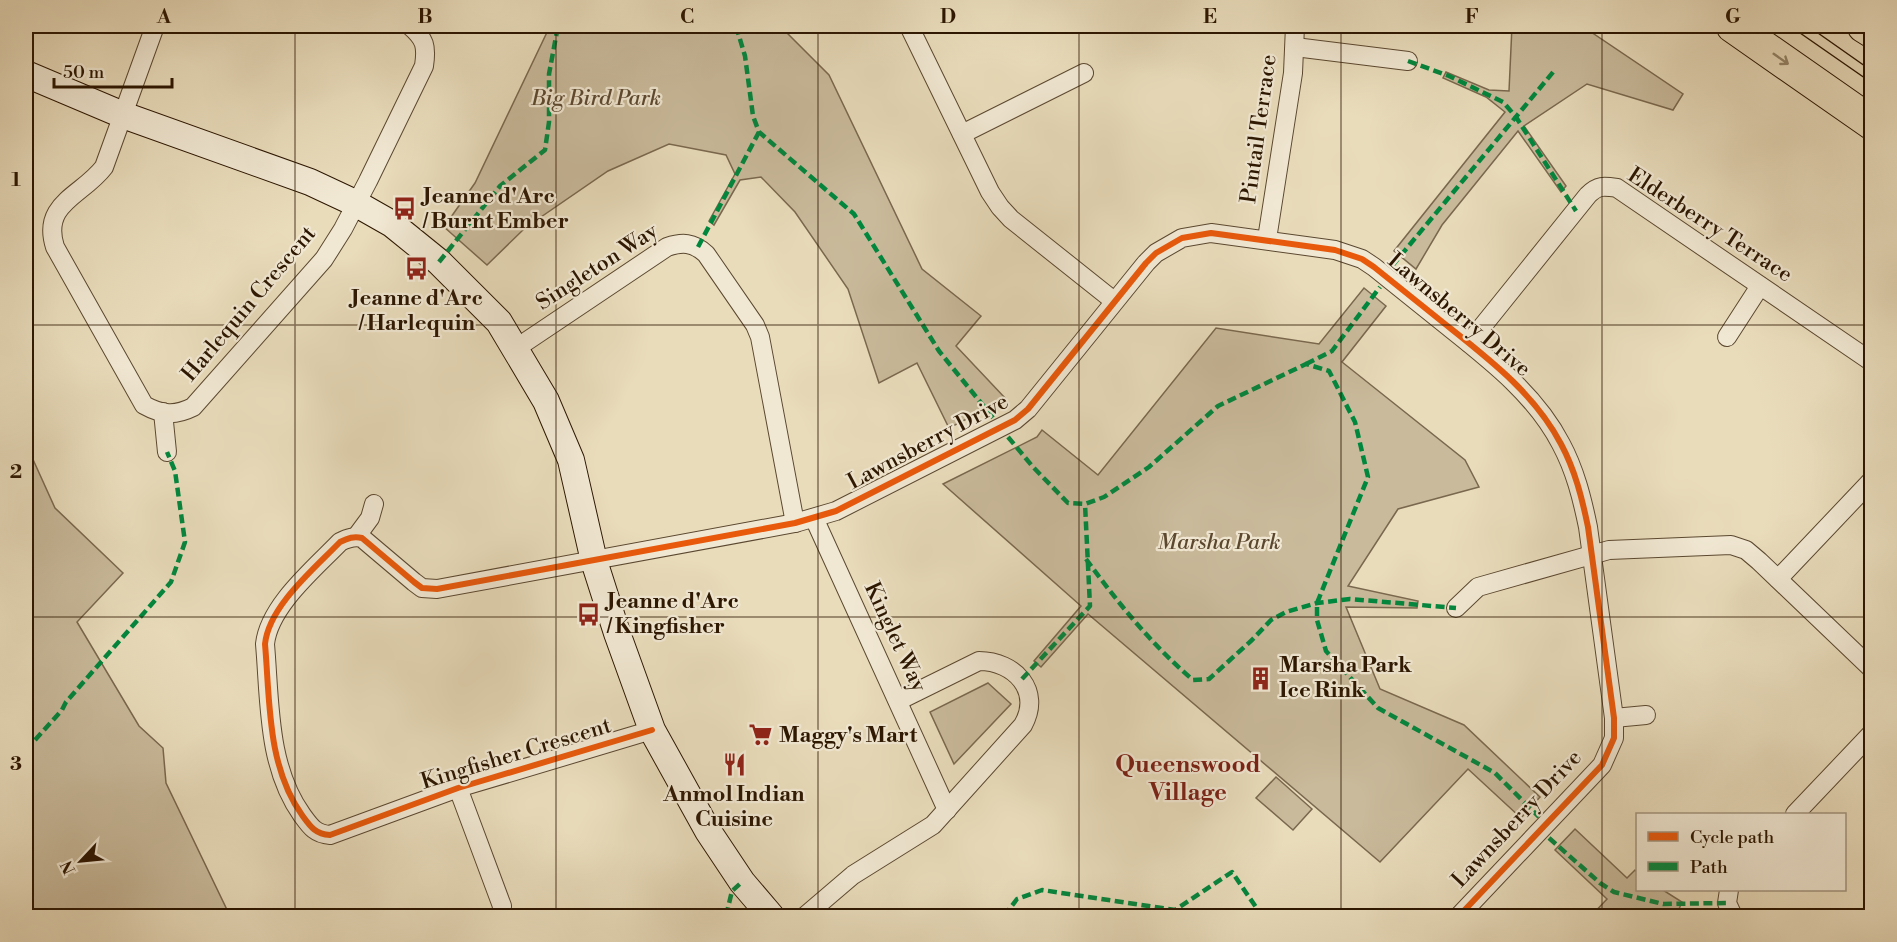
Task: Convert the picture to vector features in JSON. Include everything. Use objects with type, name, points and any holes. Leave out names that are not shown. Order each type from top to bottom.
[{"type":"highway","points":[[1733,26],[1872,123]]},
{"type":"highway","points":[[1864,26],[1872,31]]},
{"type":"main road","points":[[26,74],[123,115],[310,182],[355,203],[392,224],[439,262],[498,322],[546,401],[571,459],[594,561],[652,730],[708,831],[742,882],[771,916]]},
{"type":"street","points":[[155,26],[104,166],[97,176],[56,211],[52,221],[51,235],[55,247],[144,405],[163,412],[166,452]]},
{"type":"street","name":"Harlequin Crescent","points":[[163,412],[180,413],[193,407],[324,259],[343,229],[424,66],[426,50],[420,35],[410,26]]},
{"type":"street","points":[[909,26],[990,192],[1000,207],[1011,219],[1114,301]]},
{"type":"street","name":"Pintail Terrace","points":[[1267,239],[1293,73],[1294,26]]},
{"type":"street","points":[[1295,47],[1408,61]]},
{"type":"street","points":[[962,134],[1084,73]]},
{"type":"street","name":"Elderberry Terrace","points":[[1469,343],[1588,195],[1594,189],[1602,186],[1617,188],[1872,362]]},
{"type":"street","name":"Lawnsberry Drive","points":[[594,561],[814,519],[836,511],[1015,420],[1028,409],[1114,301],[1156,253],[1182,238],[1211,232],[1335,250],[1362,259],[1469,343],[1522,389],[1550,424],[1571,465],[1581,496],[1592,555],[1614,718],[1614,738],[1602,765],[1459,916]]},
{"type":"street","name":"Singleton Way","points":[[515,349],[667,247],[681,242],[698,247],[706,254],[742,305],[760,337],[795,523]]},
{"type":"street","points":[[1727,337],[1760,286]]},
{"type":"street","points":[[1778,579],[1872,480]]},
{"type":"street","name":"Kingfisher Crescent","points":[[374,504],[370,518],[356,537],[340,542],[302,582],[270,622],[266,633],[265,644],[275,753],[294,804],[315,832],[330,835],[458,788],[652,730]]},
{"type":"street","name":"Kinglet Way","points":[[814,519],[947,810]]},
{"type":"street","points":[[356,537],[368,542],[414,582],[430,590],[594,561]]},
{"type":"street","points":[[1456,608],[1478,587],[1609,550],[1731,545],[1746,550],[1872,669]]},
{"type":"street","points":[[805,916],[854,875],[933,825],[1023,725],[1029,714],[1029,693],[1022,679],[1006,666],[991,661],[979,661],[898,700]]},
{"type":"street","points":[[1614,718],[1646,715]]},
{"type":"street","points":[[1796,813],[1872,733]]},
{"type":"street","points":[[458,788],[502,906],[501,916]]},
{"type":"street","points":[[1728,891],[1727,903],[1733,916]]},
{"type":"green space","name":"Big Bird Park","points":[[550,26],[780,26],[829,75],[922,269],[981,316],[956,346],[1006,399],[949,428],[917,363],[879,383],[848,289],[795,212],[761,177],[740,180],[714,225],[709,221],[735,174],[726,155],[669,144],[608,171],[525,228],[487,265],[444,227],[475,183]]},
{"type":"green space","points":[[1512,26],[1582,26],[1683,94],[1673,110],[1587,84],[1524,126],[1566,186],[1561,192],[1518,131],[1442,225],[1416,269],[1394,251],[1505,112],[1486,97],[1443,78],[1446,72],[1489,90],[1509,91]]},
{"type":"green space","name":"Marsha Park","points":[[1364,288],[1386,306],[1342,362],[1465,460],[1479,487],[1398,509],[1348,586],[1418,601],[1417,608],[1346,607],[1380,689],[1464,725],[1540,797],[1521,818],[1468,769],[1380,862],[1088,614],[1041,667],[1034,661],[1081,606],[943,484],[1037,437],[1042,430],[1098,475],[1216,328],[1319,344]]},
{"type":"green space","points":[[26,444],[55,508],[123,573],[77,622],[139,726],[163,748],[166,783],[230,916],[26,916]]},
{"type":"green space","points":[[988,683],[1011,704],[954,764],[930,712]]},
{"type":"green space","points":[[1276,777],[1312,809],[1293,830],[1256,798]]},
{"type":"green space","points":[[1575,829],[1627,878],[1636,871],[1636,891],[1665,891],[1682,902],[1676,916],[1591,916],[1607,899],[1555,850]]},
{"type":"tram line","points":[[1790,26],[1872,83]]},
{"type":"tram line","points":[[1808,26],[1872,71]]},
{"type":"marked path","points":[[439,262],[500,186],[545,150],[549,122],[549,74],[558,26]]},
{"type":"marked path","points":[[736,26],[745,56],[753,116],[759,132],[854,214],[939,351],[994,419]]},
{"type":"marked path","points":[[1408,61],[1449,76],[1503,102],[1516,117],[1576,211]]},
{"type":"marked path","points":[[1392,266],[1554,71]]},
{"type":"marked path","points":[[698,247],[759,132]]},
{"type":"marked path","points":[[1306,364],[1332,351],[1380,287]]},
{"type":"marked path","points":[[1008,437],[1068,503],[1085,504],[1104,497],[1149,467],[1218,406],[1306,364],[1329,371],[1355,422],[1368,477],[1317,603],[1317,620],[1326,651],[1378,708],[1495,773],[1539,817]]},
{"type":"marked path","points":[[26,750],[171,582],[185,542],[175,471],[167,452]]},
{"type":"marked path","points":[[1022,679],[1090,606],[1085,504]]},
{"type":"marked path","points":[[1086,559],[1136,623],[1163,653],[1193,680],[1209,679],[1271,620],[1286,612],[1317,603],[1350,599],[1456,608]]},
{"type":"marked path","points":[[1549,838],[1600,883],[1614,892],[1663,904],[1727,903]]},
{"type":"marked path","points":[[1004,916],[1017,899],[1042,890],[1175,910],[1232,872],[1262,916]]},
{"type":"marked path","points":[[726,916],[732,891],[742,882]]},
{"type":"cycle path","points":[[652,730],[458,788],[330,835],[320,833],[308,823],[291,796],[276,754],[265,644],[268,630],[294,589],[340,542],[351,538],[362,538],[422,588],[437,589],[795,523],[836,511],[1015,420],[1028,409],[1146,263],[1156,253],[1182,238],[1211,233],[1335,250],[1362,259],[1374,267],[1478,350],[1524,393],[1550,426],[1566,454],[1578,484],[1588,527],[1614,718],[1614,738],[1602,765],[1459,916]]},
{"type":"place","name":"Jeanne d'Arc / Burnt Ember","points":[[405,209]]},
{"type":"place","name":"Jeanne d'Arc / Harlequin","points":[[417,269]]},
{"type":"place","name":"Jeanne d'Arc / Kingfisher","points":[[589,614]]},
{"type":"place","name":"Marsha Park Ice Rink","points":[[1261,678]]},
{"type":"place","name":"Maggy's Mart","points":[[761,735]]},
{"type":"place","name":"Anmol Indian Cuisine","points":[[734,765]]},
{"type":"district","name":"Queenswood Village","points":[[1188,779]]}]
